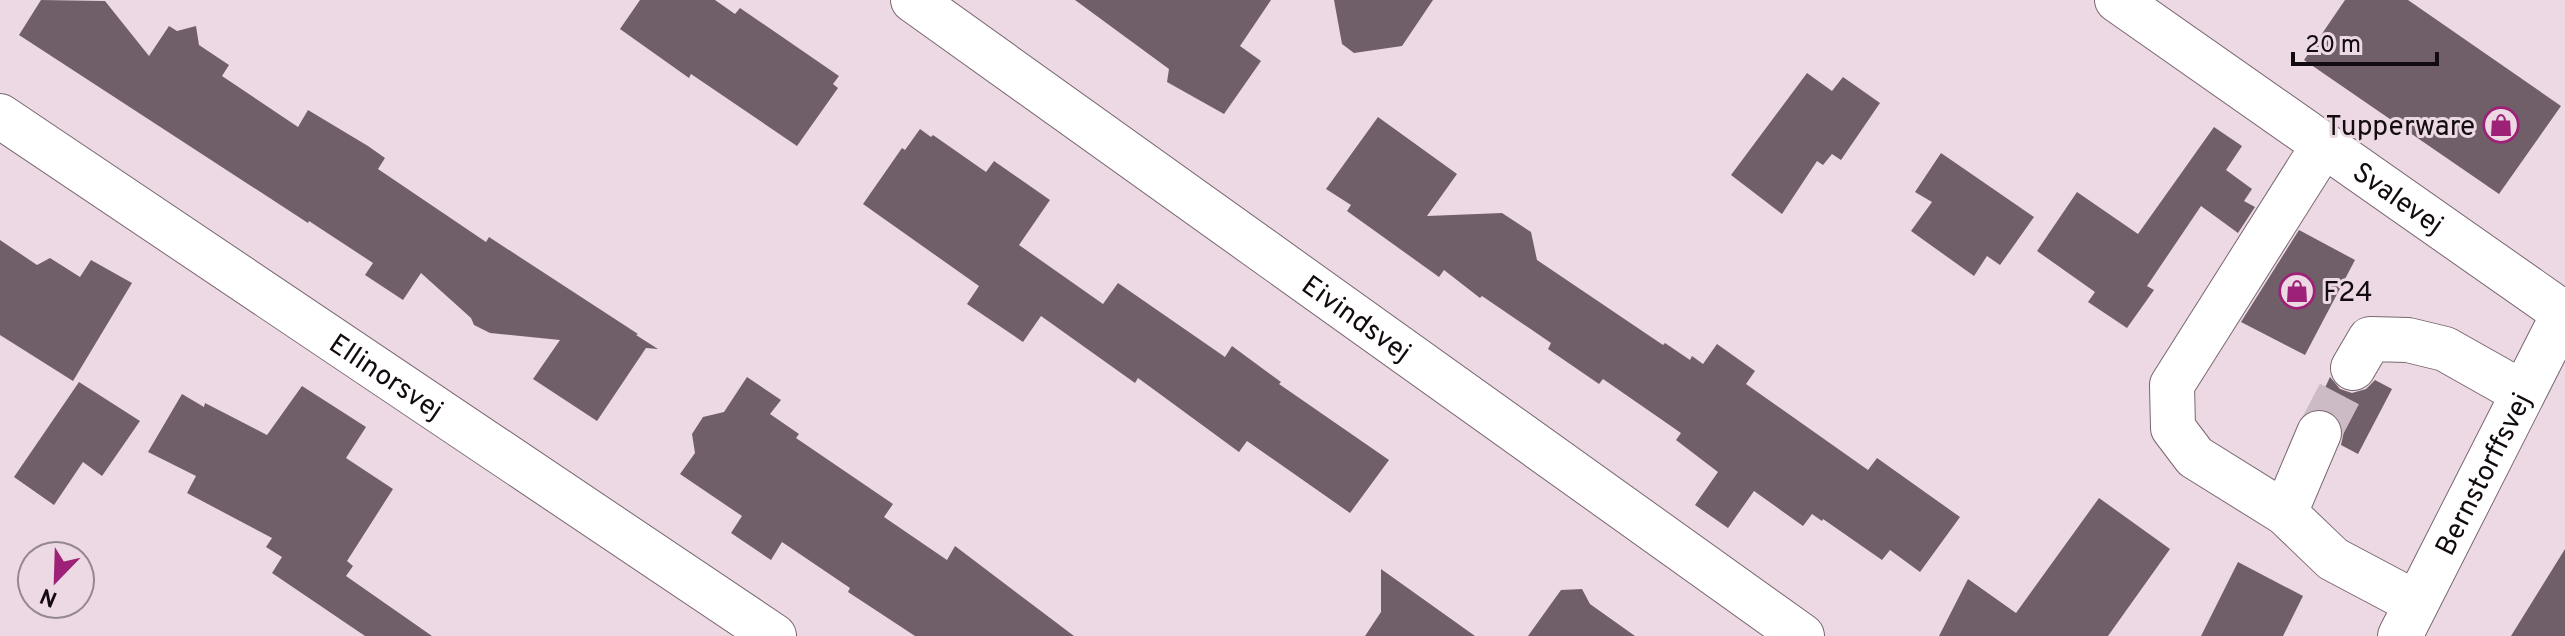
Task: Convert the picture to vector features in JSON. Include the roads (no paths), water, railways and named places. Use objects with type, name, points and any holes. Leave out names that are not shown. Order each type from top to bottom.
[{"type":"street","name":"Eivindsvej","points":[[913,0],[1802,636]]},
{"type":"street","name":"Svalevej","points":[[2117,0],[2565,313]]},
{"type":"street","name":"Ellinorsvej","points":[[0,116],[774,636]]},
{"type":"street","points":[[2323,146],[2172,385],[2173,428],[2195,457],[2285,513],[2333,559],[2408,620]]},
{"type":"street","name":"Bernstorffsvej","points":[[2408,620],[2565,313]]},
{"type":"street","points":[[2353,368],[2370,339],[2408,340],[2445,349],[2523,393]]},
{"type":"street","points":[[2285,513],[2319,433]]},
{"type":"tunnel","points":[[2319,433],[2353,368]]},
{"type":"place","name":"Tupperware","points":[[2501,125]]},
{"type":"place","name":"F24","points":[[2297,291]]}]
